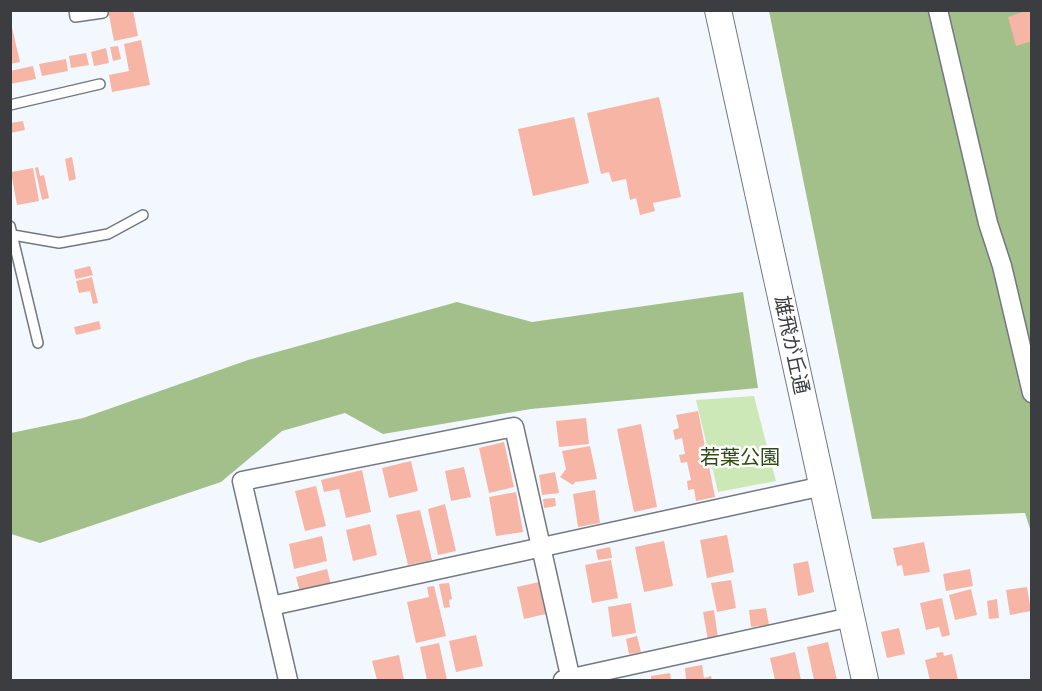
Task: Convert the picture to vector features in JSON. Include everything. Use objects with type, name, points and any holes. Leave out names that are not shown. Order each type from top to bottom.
[{"type":"street","name":"雄飛が丘通","points":[[718,10],[865,681]]},
{"type":"street","points":[[938,10],[1032,393]]},
{"type":"street","points":[[288,681],[242,481],[514,427],[568,680],[851,617]]},
{"type":"street","points":[[271,606],[823,486]]},
{"type":"lane","points":[[74,10],[75,17],[102,13]]},
{"type":"lane","points":[[10,105],[100,84]]},
{"type":"lane","points":[[38,343],[12,230],[58,243],[108,234],[143,215]]},
{"type":"green space","points":[[769,11],[1031,11],[1031,532],[1025,513],[872,519]]},
{"type":"green space","points":[[743,292],[758,388],[531,409],[383,434],[345,413],[282,431],[221,482],[40,543],[11,534],[11,433],[83,418],[248,360],[457,302],[532,322]]},
{"type":"green space","name":"若葉公園","points":[[754,396],[776,481],[718,492],[696,400]]},
{"type":"building","points":[[108,10],[133,10],[138,36],[114,41]]},
{"type":"building","points":[[1032,10],[1032,41],[1016,46],[1008,17]]},
{"type":"building","points":[[10,19],[20,62],[10,64]]},
{"type":"building","points":[[141,40],[150,85],[112,92],[109,75],[129,71],[124,44]]},
{"type":"building","points":[[118,46],[121,59],[113,61],[110,47]]},
{"type":"building","points":[[106,48],[109,63],[94,66],[91,52]]},
{"type":"building","points":[[86,53],[89,65],[71,68],[69,56]]},
{"type":"building","points":[[66,59],[68,71],[42,76],[39,64]]},
{"type":"building","points":[[33,66],[36,79],[10,84],[10,71]]},
{"type":"building","points":[[659,97],[681,197],[653,203],[655,211],[640,215],[636,198],[630,200],[626,179],[612,182],[609,172],[601,174],[587,113]]},
{"type":"building","points":[[574,117],[589,183],[533,196],[518,129]]},
{"type":"building","points":[[23,121],[25,130],[10,133],[10,123]]},
{"type":"building","points":[[72,157],[76,179],[69,181],[65,159]]},
{"type":"building","points":[[38,167],[40,176],[44,175],[49,198],[42,200],[35,168]]},
{"type":"building","points":[[33,168],[39,201],[17,205],[11,172]]},
{"type":"building","points":[[90,266],[93,275],[76,279],[74,270]]},
{"type":"building","points":[[92,277],[98,303],[93,304],[90,291],[79,293],[76,281]]},
{"type":"building","points":[[99,321],[101,329],[76,335],[74,327]]},
{"type":"building","points":[[698,411],[715,497],[696,501],[694,489],[688,490],[687,481],[691,480],[687,462],[681,463],[679,455],[685,454],[682,438],[675,440],[673,430],[679,428],[676,415]]},
{"type":"building","points":[[586,418],[589,444],[559,447],[556,421]]},
{"type":"building","points":[[641,424],[657,507],[634,512],[617,429]]},
{"type":"building","points":[[504,442],[514,487],[489,493],[479,448]]},
{"type":"building","points":[[590,446],[597,479],[575,482],[573,485],[560,477],[566,469],[562,451]]},
{"type":"building","points":[[411,461],[418,491],[389,498],[382,468]]},
{"type":"building","points":[[464,467],[471,497],[451,501],[445,471]]},
{"type":"building","points":[[362,470],[371,512],[346,518],[339,489],[324,492],[321,480]]},
{"type":"building","points":[[555,472],[559,493],[542,495],[539,475]]},
{"type":"building","points":[[316,486],[326,526],[305,531],[295,491]]},
{"type":"building","points":[[595,490],[600,523],[578,527],[573,494]]},
{"type":"building","points":[[516,492],[523,532],[496,536],[489,497]]},
{"type":"building","points":[[555,498],[556,506],[544,508],[543,499]]},
{"type":"building","points":[[445,504],[456,551],[438,555],[428,509]]},
{"type":"building","points":[[420,510],[432,560],[408,565],[396,515]]},
{"type":"building","points":[[370,524],[377,555],[353,561],[346,530]]},
{"type":"building","points":[[727,535],[734,572],[707,578],[700,540]]},
{"type":"building","points":[[322,536],[327,561],[294,569],[289,544]]},
{"type":"building","points":[[664,541],[673,586],[644,592],[635,547]]},
{"type":"building","points":[[924,542],[930,572],[904,576],[902,565],[897,566],[893,548]]},
{"type":"building","points":[[610,547],[612,558],[598,560],[596,550]]},
{"type":"building","points":[[611,560],[618,598],[592,603],[585,565]]},
{"type":"building","points":[[808,561],[814,592],[798,596],[793,564]]},
{"type":"building","points":[[327,569],[331,585],[300,592],[296,577]]},
{"type":"building","points":[[970,569],[973,586],[946,591],[943,574]]},
{"type":"building","points":[[731,580],[736,608],[717,612],[711,583]]},
{"type":"building","points":[[539,582],[546,614],[524,619],[517,587]]},
{"type":"building","points":[[449,583],[452,599],[449,600],[450,607],[444,608],[439,584]]},
{"type":"building","points":[[434,586],[446,636],[416,643],[407,602],[429,597],[427,587]]},
{"type":"building","points":[[1027,587],[1031,611],[1010,615],[1006,590]]},
{"type":"building","points":[[971,589],[977,615],[955,620],[949,595]]},
{"type":"building","points":[[942,598],[950,635],[942,637],[939,627],[926,630],[920,603]]},
{"type":"building","points":[[997,599],[999,618],[989,619],[987,601]]},
{"type":"building","points":[[631,603],[636,633],[612,637],[608,607]]},
{"type":"building","points":[[766,608],[769,625],[751,627],[749,610]]},
{"type":"building","points":[[714,610],[718,638],[708,640],[703,612]]},
{"type":"building","points":[[899,628],[905,654],[887,658],[881,632]]},
{"type":"building","points":[[476,635],[483,666],[456,672],[449,641]]},
{"type":"building","points":[[637,636],[641,652],[629,654],[626,639]]},
{"type":"building","points":[[828,642],[837,680],[814,680],[807,647]]},
{"type":"building","points":[[439,643],[447,680],[427,680],[420,647]]},
{"type":"building","points":[[795,652],[801,680],[775,680],[770,658]]},
{"type":"building","points":[[943,652],[944,656],[952,654],[958,680],[930,680],[925,660],[937,657],[936,653]]},
{"type":"building","points":[[399,655],[404,680],[377,680],[372,661]]},
{"type":"building","points":[[702,665],[704,678],[711,676],[712,680],[686,680],[685,668]]},
{"type":"building","points":[[670,673],[671,680],[651,680],[651,676]]}]
